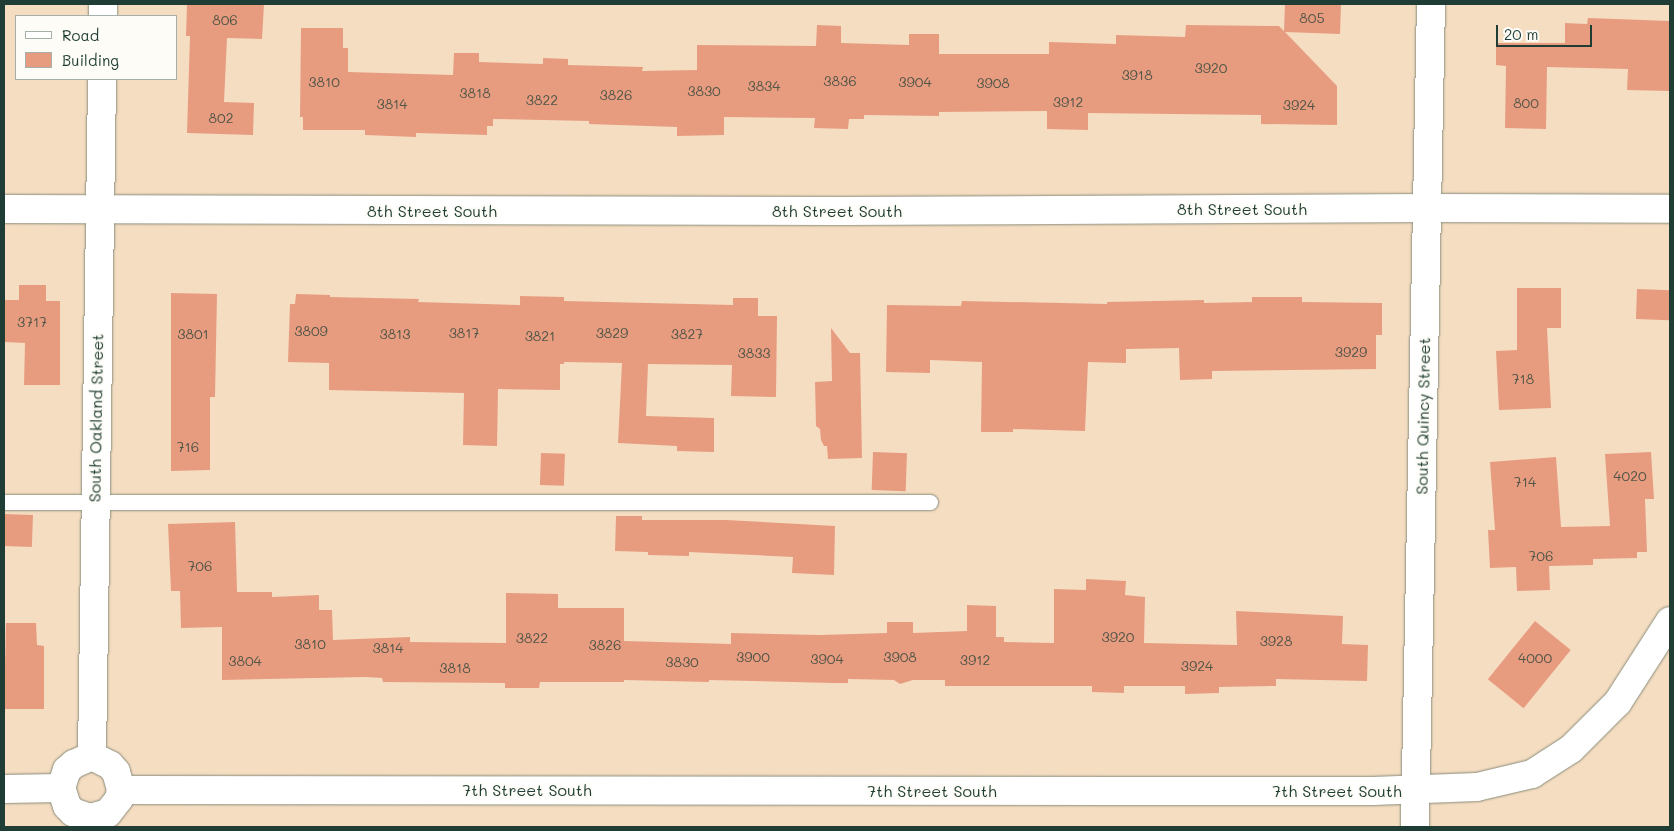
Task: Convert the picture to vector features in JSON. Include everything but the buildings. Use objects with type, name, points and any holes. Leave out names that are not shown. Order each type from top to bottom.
[{"type":"street","name":"South Quincy Street","points":[[1415,827],[1431,4]]},
{"type":"street","name":"South Oakland Street","points":[[92,756],[94,502],[102,80]]},
{"type":"street","name":"8th Street South","points":[[4,209],[101,211],[852,211],[1427,208],[1670,209]]},
{"type":"street","name":"7th Street South","points":[[121,790],[1416,790],[1477,787],[1532,774],[1571,749],[1618,702],[1670,621]]},
{"type":"street","points":[[92,756],[110,765],[116,772],[121,790],[119,799],[108,813],[90,823],[67,806],[61,788],[68,770],[74,764],[92,756]]},
{"type":"street","points":[[4,789],[61,788]]},
{"type":"lane","points":[[4,502],[930,502]]}]
